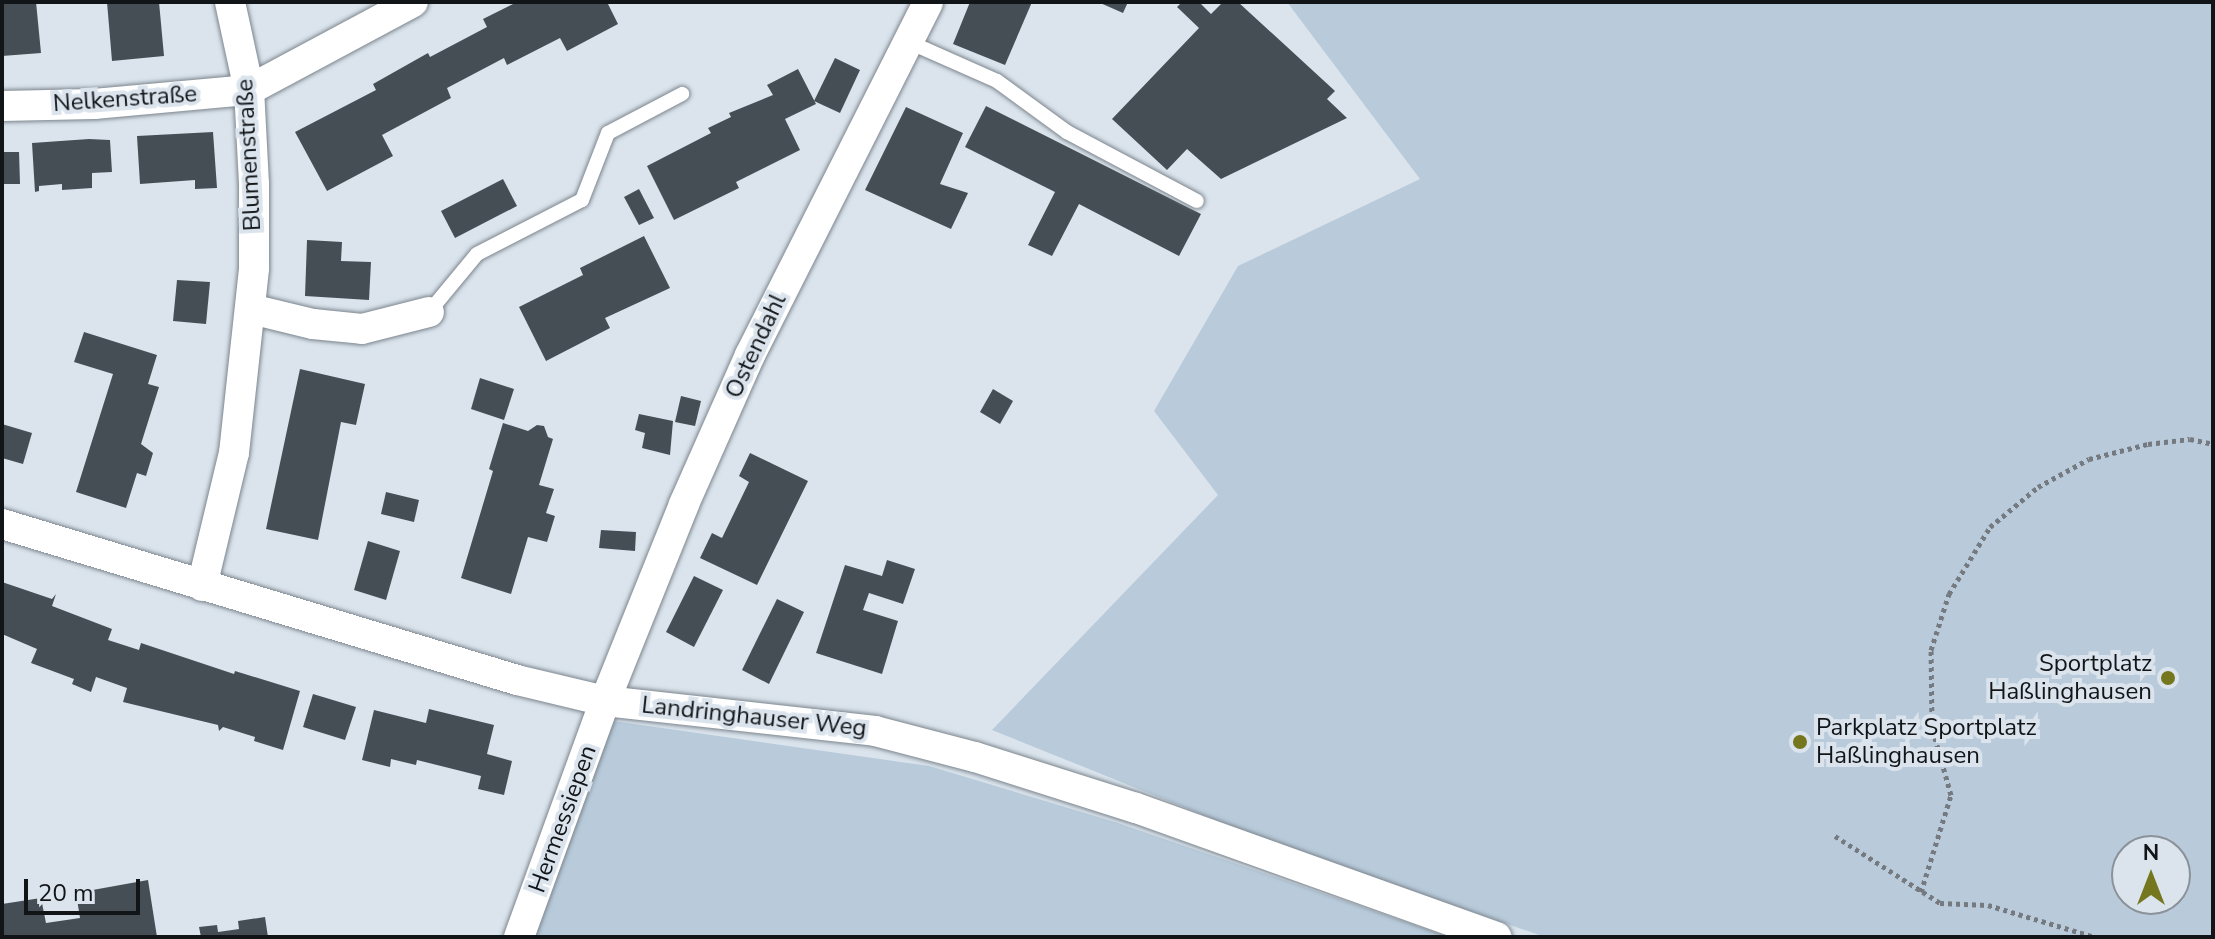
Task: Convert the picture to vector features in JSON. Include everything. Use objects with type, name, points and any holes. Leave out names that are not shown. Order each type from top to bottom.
[{"type":"street","name":"Blumenstraße","points":[[202,586],[234,453],[251,309],[254,184],[249,90],[230,2]]},
{"type":"street","points":[[249,90],[413,2]]},
{"type":"street","name":"Ostendahl","points":[[605,701],[684,504],[750,355],[928,2]]},
{"type":"street","name":"Nelkenstraße","points":[[2,106],[94,104],[249,90]]},
{"type":"street","points":[[251,309],[313,324],[362,329],[429,312]]},
{"type":"street","name":"Landringhauser Weg","points":[[2,524],[517,680],[605,701],[875,731],[961,753],[1136,808],[1497,937]]},
{"type":"street","name":"Hermessiepen","points":[[519,937],[605,701]]},
{"type":"lane","points":[[909,42],[997,81],[1067,132],[1197,201]]},
{"type":"lane","points":[[429,312],[477,254],[582,200],[608,133],[682,94]]},
{"type":"path","points":[[1921,892],[1951,795],[1932,727],[1931,650],[1949,594],[1990,527],[2038,487],[2089,459],[2190,439],[2213,444]]},
{"type":"path","points":[[1835,836],[1940,903],[1988,905],[2095,937]]},
{"type":"shaded area","points":[[1287,2],[2213,2],[2213,937],[1545,937],[1275,844],[992,730],[1218,495],[1154,411],[1238,266],[1420,179]]},
{"type":"shaded area","points":[[613,721],[929,766],[1118,823],[1449,937],[533,937]]},
{"type":"building","points":[[2,2],[36,2],[41,53],[2,56]]},
{"type":"building","points":[[107,2],[159,2],[164,56],[112,61]]},
{"type":"building","points":[[517,2],[607,2],[618,24],[567,51],[560,38],[507,65],[504,58],[447,88],[451,98],[382,135],[393,156],[327,191],[295,132],[376,90],[373,84],[428,53],[430,57],[487,27],[483,19]]},
{"type":"building","points":[[970,2],[1032,2],[1005,65],[953,44]]},
{"type":"building","points":[[1098,2],[1128,2],[1123,13]]},
{"type":"building","points":[[1182,2],[1199,2],[1211,14],[1223,2],[1238,2],[1335,91],[1327,99],[1347,118],[1221,179],[1187,149],[1167,170],[1112,119],[1199,28],[1177,7]]},
{"type":"building","points":[[835,58],[860,70],[840,113],[814,101]]},
{"type":"building","points":[[798,69],[816,104],[785,119],[800,150],[736,182],[739,188],[674,220],[647,166],[711,133],[708,128],[731,117],[729,113],[773,95],[767,85]]},
{"type":"building","points":[[986,106],[1201,214],[1179,256],[1079,204],[1052,256],[1028,245],[1055,192],[965,147]]},
{"type":"building","points":[[906,107],[963,133],[940,184],[968,193],[951,229],[865,190]]},
{"type":"building","points":[[213,132],[217,188],[195,189],[195,180],[140,184],[137,136]]},
{"type":"building","points":[[110,140],[112,172],[92,173],[92,188],[62,190],[62,184],[39,186],[39,191],[35,192],[32,143]]},
{"type":"building","points":[[3,152],[19,152],[20,184],[4,184]]},
{"type":"building","points":[[503,179],[517,206],[455,238],[441,211]]},
{"type":"building","points":[[639,189],[654,218],[639,225],[624,197]]},
{"type":"building","points":[[644,236],[670,288],[605,318],[610,328],[546,361],[519,307],[583,275],[580,268]]},
{"type":"building","points":[[307,240],[342,242],[341,261],[371,262],[369,300],[305,296]]},
{"type":"building","points":[[177,280],[210,282],[206,324],[173,321]]},
{"type":"building","points":[[84,332],[157,355],[148,384],[159,387],[141,444],[153,453],[146,476],[137,473],[126,508],[76,492],[113,374],[74,362]]},
{"type":"building","points":[[300,369],[365,384],[356,425],[341,422],[318,540],[266,529]]},
{"type":"building","points":[[480,378],[514,389],[504,420],[471,409]]},
{"type":"building","points":[[993,389],[1013,401],[1000,424],[980,412]]},
{"type":"building","points":[[681,396],[701,401],[695,426],[675,422]]},
{"type":"building","points":[[639,414],[673,421],[670,455],[642,448],[645,433],[635,430]]},
{"type":"building","points":[[503,423],[528,431],[537,425],[544,426],[548,437],[553,439],[539,485],[554,489],[546,513],[555,516],[547,542],[528,537],[511,594],[461,578],[493,471],[489,469]]},
{"type":"building","points":[[2,424],[32,433],[23,464],[2,458]]},
{"type":"building","points":[[750,453],[808,481],[757,585],[700,558],[712,533],[722,538],[749,482],[739,476]]},
{"type":"building","points":[[386,492],[419,500],[414,522],[381,514]]},
{"type":"building","points":[[601,530],[636,532],[635,551],[599,548]]},
{"type":"building","points":[[368,541],[400,551],[386,600],[354,590]]},
{"type":"building","points":[[887,560],[915,569],[903,604],[869,593],[863,610],[898,621],[882,674],[816,653],[845,565],[882,576]]},
{"type":"building","points":[[694,576],[723,590],[694,647],[666,632]]},
{"type":"building","points":[[2,582],[52,599],[56,594],[52,606],[112,629],[108,640],[139,650],[141,643],[234,674],[235,671],[300,691],[283,750],[223,727],[219,731],[218,725],[123,702],[127,688],[96,677],[91,692],[72,684],[74,679],[31,663],[37,649],[2,634]]},
{"type":"building","points":[[777,599],[804,612],[769,684],[742,670]]},
{"type":"building","points":[[313,694],[356,707],[345,740],[303,727]]},
{"type":"building","points":[[429,709],[494,725],[487,754],[512,761],[504,795],[478,789],[481,776],[417,760],[416,765],[391,759],[390,767],[362,760],[374,710],[426,723]]},
{"type":"building","points":[[148,880],[157,937],[2,937],[2,904],[41,898],[46,923],[80,918],[76,893]]},
{"type":"building","points":[[265,917],[268,937],[201,937],[199,927],[217,925],[218,932],[239,929],[238,921]]},
{"type":"place","name":"Sportplatz Haßlinghausen","points":[[2168,678]]},
{"type":"place","name":"Parkplatz Sportplatz Haßlinghausen","points":[[1800,742]]}]
